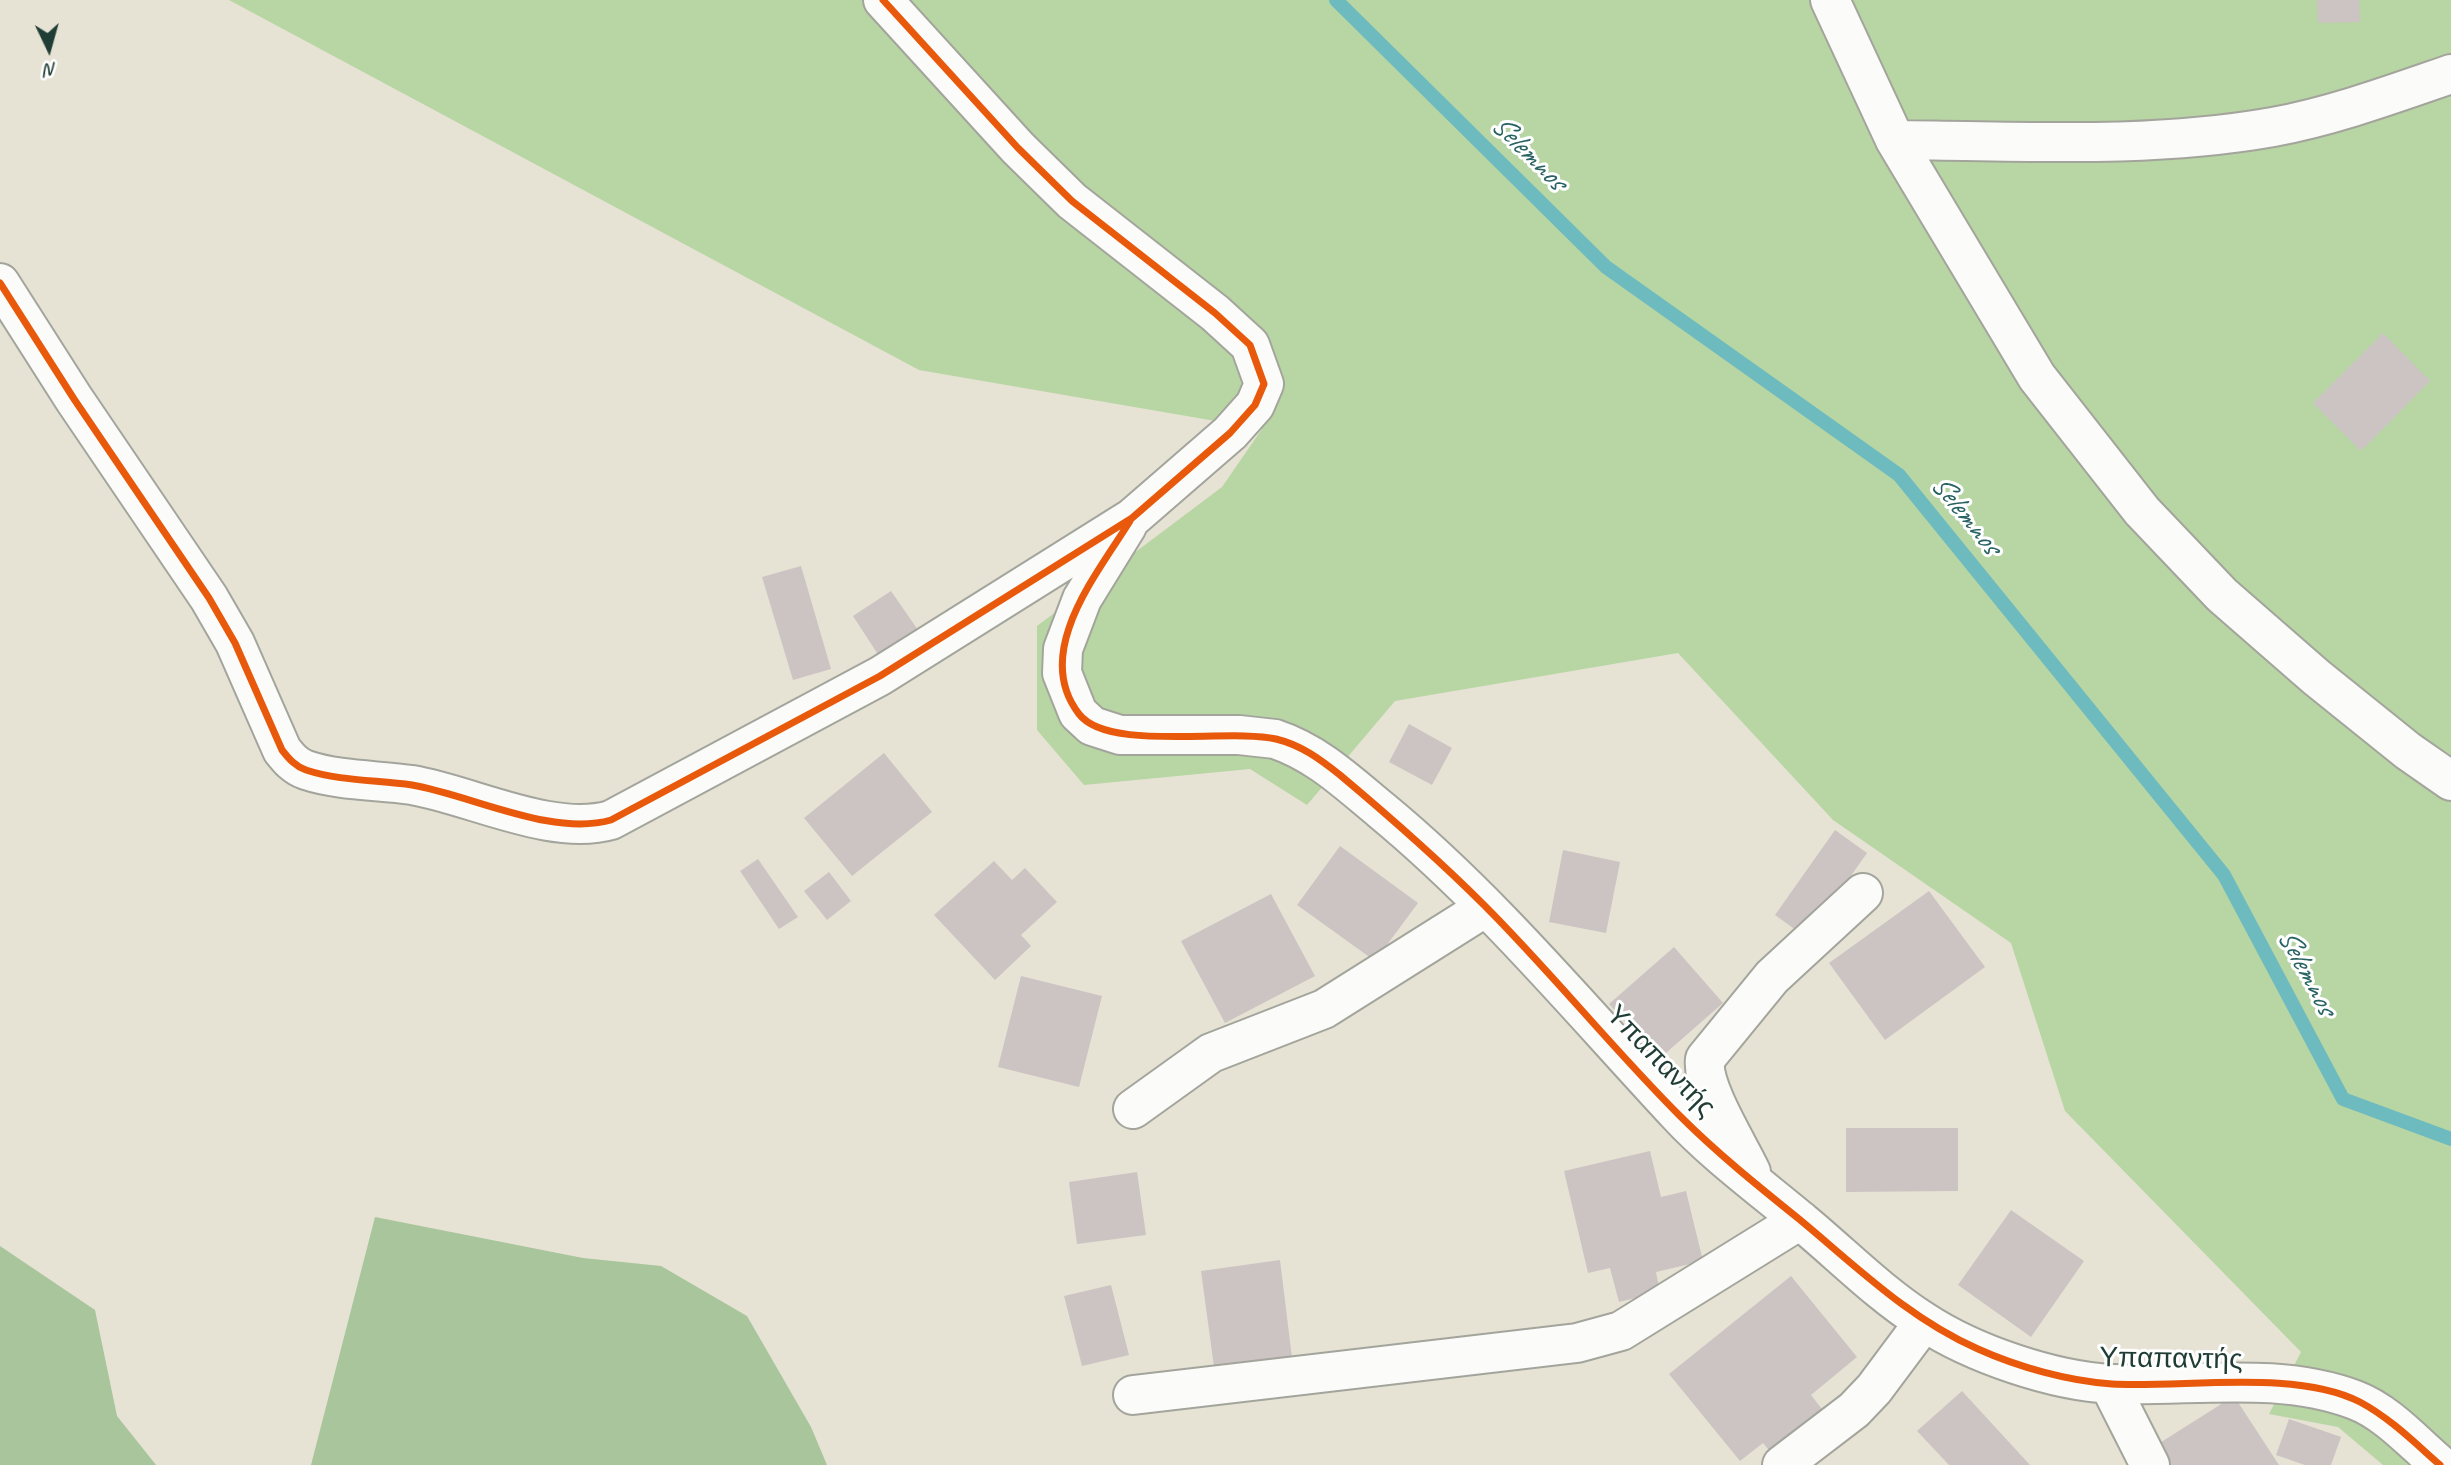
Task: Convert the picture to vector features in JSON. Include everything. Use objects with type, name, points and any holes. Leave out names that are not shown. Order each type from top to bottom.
[{"type":"street","points":[[0,283],[74,399],[209,598],[235,643],[282,750],[298,767],[328,775],[415,786],[542,818],[584,824],[611,820],[880,676],[1132,518],[1230,433],[1255,405],[1264,384],[1250,345],[1215,313],[1072,201],[1027,157],[883,0]]},
{"type":"street","points":[[1830,0],[1895,140],[2037,377],[2142,511],[2222,594],[2274,640],[2408,751],[2451,781]]},
{"type":"street","points":[[1895,140],[2081,142],[2175,139],[2261,129],[2374,100],[2451,74]]},
{"type":"street","name":"Υπαπαντής","points":[[1132,518],[1082,599],[1063,649],[1062,673],[1078,713],[1091,726],[1120,735],[1239,735],[1275,739],[1319,758],[1411,835],[1486,907],[1681,1116],[1758,1187],[1924,1322],[1981,1351],[2035,1369],[2109,1384],[2268,1383],[2306,1387],[2357,1401],[2389,1421],[2440,1465]]},
{"type":"street","points":[[1758,1187],[1711,1093],[1704,1069],[1705,1059],[1772,977],[1863,893]]},
{"type":"street","points":[[1133,1109],[1210,1054],[1335,1003],[1486,907]]},
{"type":"street","points":[[1133,1395],[1577,1343],[1605,1337],[1621,1331],[1800,1220]]},
{"type":"street","points":[[1782,1465],[1854,1410],[1874,1390],[1924,1322]]},
{"type":"street","points":[[2109,1384],[2150,1465]]},
{"type":"green space","points":[[229,0],[2451,0],[2451,1465],[2383,1465],[2338,1427],[2269,1414],[2301,1352],[2065,1111],[2011,943],[1833,820],[1678,653],[1395,701],[1307,805],[1250,769],[1084,785],[1037,730],[1037,626],[1222,487],[1262,429],[919,370]]},
{"type":"green space","points":[[375,1217],[583,1258],[661,1266],[747,1316],[811,1427],[827,1465],[311,1465]]},
{"type":"green space","points":[[0,1246],[95,1310],[117,1416],[156,1465],[0,1465]]},
{"type":"building","points":[[2317,0],[2359,0],[2360,22],[2318,23]]},
{"type":"building","points":[[2383,333],[2430,381],[2361,451],[2313,403]]},
{"type":"building","points":[[801,566],[831,669],[793,680],[762,577]]},
{"type":"building","points":[[891,591],[918,630],[879,656],[853,616]]},
{"type":"building","points":[[1409,724],[1452,748],[1432,785],[1389,762]]},
{"type":"building","points":[[884,753],[932,812],[852,876],[804,818]]},
{"type":"building","points":[[1835,830],[1867,853],[1807,938],[1775,915]]},
{"type":"building","points":[[1340,846],[1418,903],[1375,961],[1297,905]]},
{"type":"building","points":[[1563,850],[1620,862],[1606,933],[1549,922]]},
{"type":"building","points":[[758,859],[798,917],[779,929],[740,871]]},
{"type":"building","points":[[994,861],[1012,880],[1025,868],[1057,902],[1021,935],[1031,946],[995,980],[934,915]]},
{"type":"building","points":[[829,872],[851,901],[827,920],[804,891]]},
{"type":"building","points":[[1929,891],[1985,967],[1885,1040],[1829,963]]},
{"type":"building","points":[[1271,894],[1315,976],[1225,1023],[1181,941]]},
{"type":"building","points":[[1674,947],[1723,1003],[1659,1059],[1609,1004]]},
{"type":"building","points":[[1021,976],[1102,996],[1079,1087],[998,1067]]},
{"type":"building","points":[[1846,1128],[1958,1128],[1958,1191],[1846,1192]]},
{"type":"building","points":[[1650,1151],[1661,1197],[1686,1191],[1703,1261],[1656,1272],[1660,1292],[1619,1302],[1610,1268],[1588,1273],[1564,1171]]},
{"type":"building","points":[[1137,1172],[1146,1235],[1077,1244],[1069,1182]]},
{"type":"building","points":[[2011,1210],[2084,1261],[2031,1337],[1958,1285]]},
{"type":"building","points":[[1280,1260],[1292,1358],[1214,1367],[1201,1271]]},
{"type":"building","points":[[1791,1276],[1857,1357],[1811,1395],[1825,1413],[1773,1455],[1763,1443],[1740,1461],[1669,1374]]},
{"type":"building","points":[[1111,1285],[1129,1355],[1082,1366],[1064,1296]]},
{"type":"building","points":[[1962,1391],[2030,1465],[1949,1465],[1917,1431]]},
{"type":"building","points":[[2234,1396],[2279,1465],[2156,1465],[2147,1451]]},
{"type":"building","points":[[2289,1419],[2341,1437],[2331,1465],[2305,1465],[2276,1455]]},
{"type":"waterway","name":"Selemnos","points":[[1336,0],[1606,267],[1899,475],[2224,875],[2343,1099],[2451,1139]]},
{"type":"cycle path","points":[[0,283],[74,399],[209,598],[235,643],[282,750],[292,762],[319,774],[412,785],[538,819],[588,824],[611,820],[880,676],[1132,518],[1230,433],[1255,405],[1264,384],[1250,345],[1215,313],[1072,201],[1018,148],[883,0]]},
{"type":"cycle path","points":[[1130,521],[1087,589],[1074,614],[1066,639],[1062,665],[1066,690],[1079,714],[1094,726],[1141,736],[1255,736],[1276,739],[1302,749],[1325,763],[1414,838],[1484,905],[1655,1090],[1708,1143],[1884,1290],[1953,1336],[1993,1356],[2026,1367],[2095,1382],[2141,1385],[2272,1383],[2334,1392],[2360,1402],[2382,1415],[2440,1465]]}]
